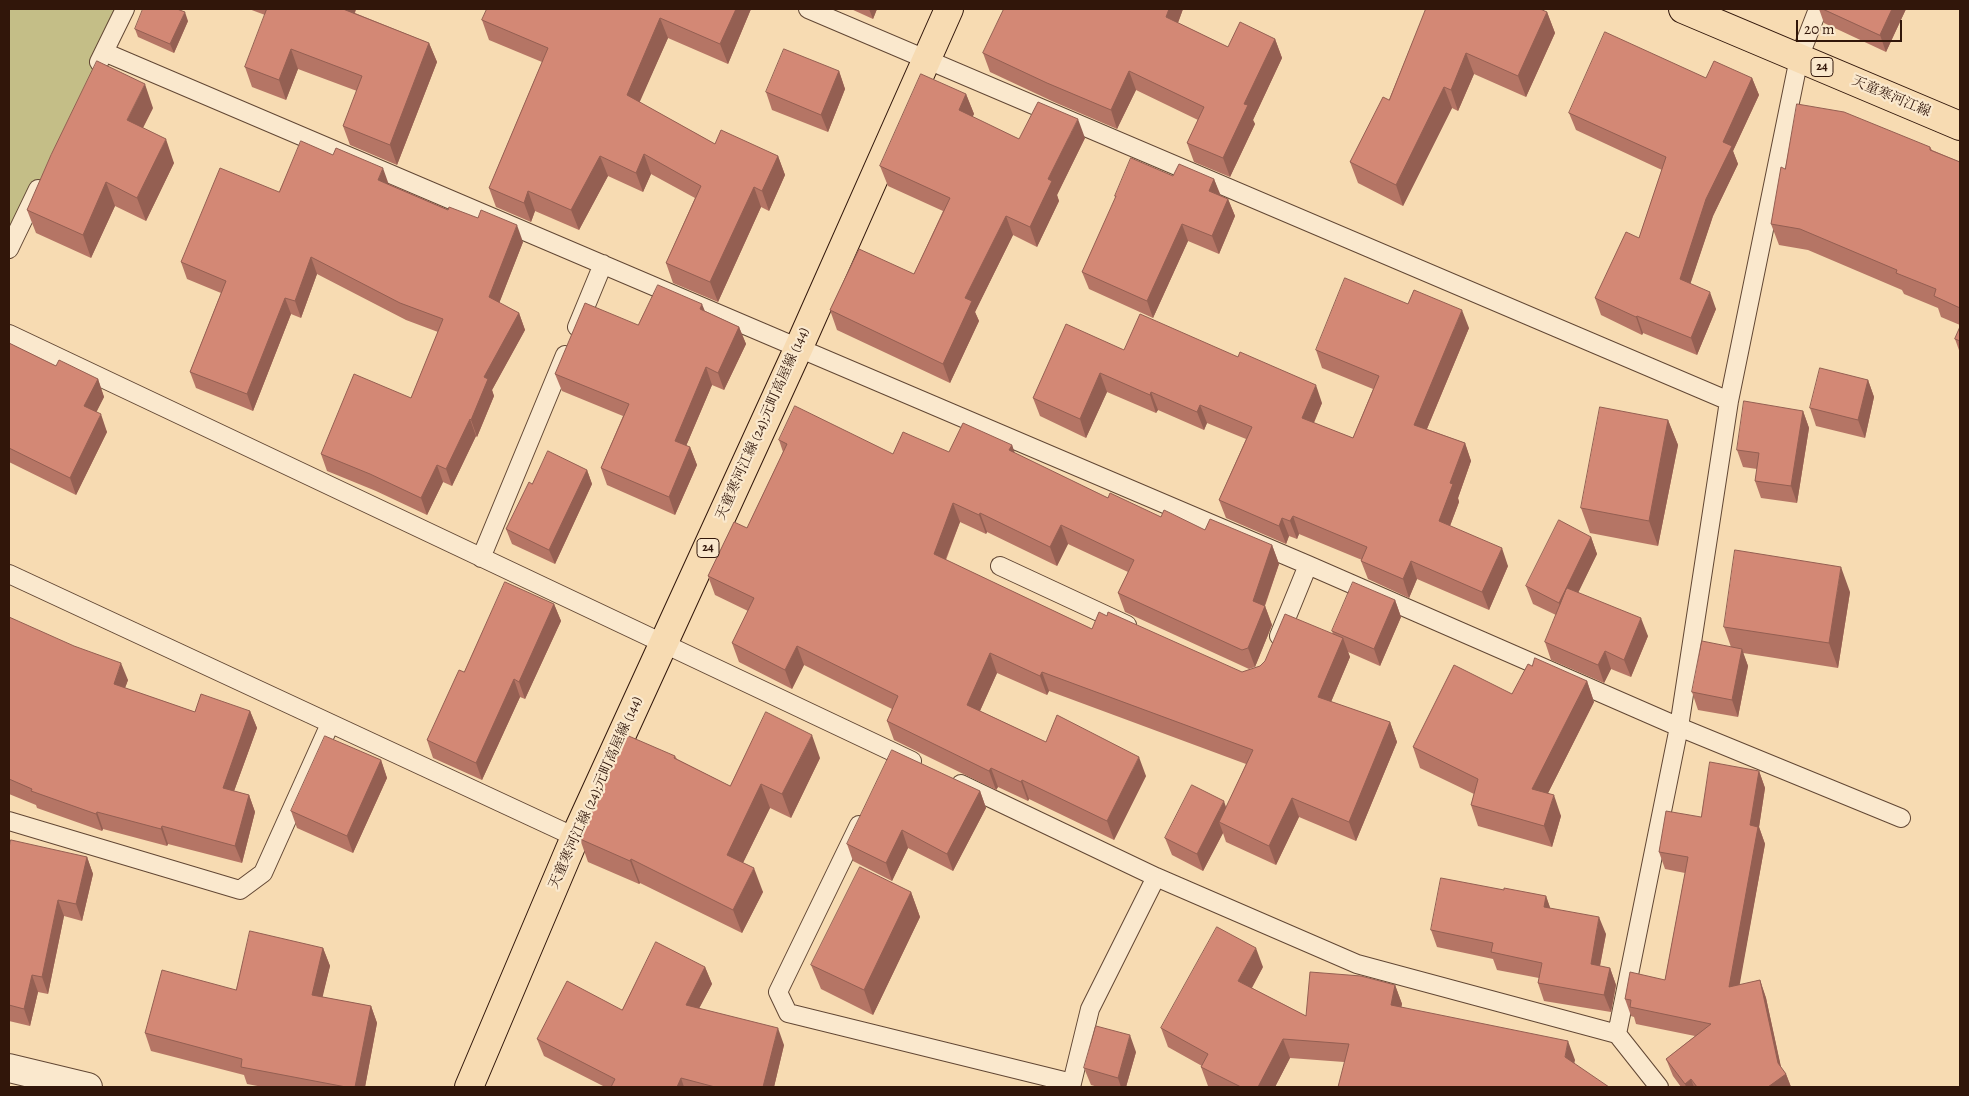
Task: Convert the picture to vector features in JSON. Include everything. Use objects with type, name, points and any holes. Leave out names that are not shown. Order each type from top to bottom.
[{"type":"main road","name":"天童寒河江線 (24);元町高屋線 (144)","points":[[469,1087],[575,837],[799,347],[949,9]]},
{"type":"main road","name":"天童寒河江線","points":[[1683,9],[1960,126]]},
{"type":"street","points":[[9,1068],[88,1087]]},
{"type":"lane","points":[[91,78],[125,9]]},
{"type":"lane","points":[[808,9],[1729,401]]},
{"type":"lane","points":[[1616,1034],[1679,726],[1729,401],[1799,58],[1818,9]]},
{"type":"lane","points":[[104,52],[799,347],[1679,726],[1901,818]]},
{"type":"lane","points":[[9,249],[43,177]]},
{"type":"lane","points":[[481,558],[603,264]]},
{"type":"lane","points":[[9,334],[929,769]]},
{"type":"lane","points":[[1274,647],[1308,565]]},
{"type":"lane","points":[[1000,566],[1143,632]]},
{"type":"lane","points":[[9,574],[575,837]]},
{"type":"lane","points":[[9,821],[240,890],[263,873],[330,724]]},
{"type":"lane","points":[[885,770],[894,752]]},
{"type":"lane","points":[[946,777],[1156,877],[1357,964],[1616,1034],[1658,1087]]},
{"type":"lane","points":[[868,806],[778,992],[788,1013],[1071,1085],[1090,1009],[1156,877]]},
{"type":"shaded area","points":[[9,9],[125,9],[9,249]]},
{"type":"building","points":[[143,9],[177,9],[185,12],[170,44],[135,29]]},
{"type":"building","points":[[267,9],[343,9],[429,43],[390,145],[343,126],[362,76],[291,49],[279,80],[245,67]]},
{"type":"building","points":[[487,9],[736,9],[720,44],[660,18],[627,95],[715,144],[721,130],[778,156],[762,191],[754,187],[710,282],[666,263],[701,186],[644,154],[636,173],[600,156],[571,210],[528,191],[524,203],[489,188],[548,48],[482,20]]},
{"type":"building","points":[[1004,9],[1169,9],[1166,17],[1228,47],[1240,22],[1275,39],[1244,104],[1248,105],[1223,158],[1187,143],[1204,107],[1129,71],[1111,110],[983,53]]},
{"type":"building","points":[[1426,9],[1540,9],[1547,12],[1518,76],[1466,53],[1451,90],[1444,87],[1396,185],[1350,162],[1383,97],[1389,100]]},
{"type":"building","points":[[1823,9],[1892,9],[1880,35]]},
{"type":"building","points":[[1605,32],[1706,78],[1714,61],[1752,78],[1723,142],[1732,146],[1706,199],[1680,279],[1710,292],[1691,338],[1636,317],[1595,298],[1626,232],[1639,238],[1666,157],[1569,113]]},
{"type":"building","points":[[784,49],[839,71],[821,115],[766,92]]},
{"type":"building","points":[[97,61],[145,84],[127,120],[166,139],[137,198],[106,182],[83,235],[27,210],[51,155]]},
{"type":"building","points":[[921,74],[966,94],[959,110],[1019,139],[1038,102],[1078,119],[1048,179],[1052,181],[1030,227],[1006,216],[965,298],[972,301],[943,364],[830,310],[859,249],[914,274],[950,198],[880,166]]},
{"type":"building","points":[[1797,104],[1844,112],[1930,147],[1930,150],[1960,162],[1960,308],[1934,296],[1936,289],[1896,273],[1897,270],[1800,229],[1771,224],[1781,167],[1785,169]]},
{"type":"building","points":[[301,141],[333,155],[336,148],[383,168],[378,180],[448,210],[449,207],[478,218],[481,210],[517,225],[489,297],[519,313],[484,377],[488,379],[471,420],[446,469],[437,465],[421,498],[321,454],[354,374],[411,398],[443,319],[400,303],[311,257],[295,301],[285,298],[247,394],[190,372],[226,281],[181,262],[220,168],[279,192]]},
{"type":"building","points":[[1131,158],[1173,176],[1179,164],[1214,179],[1209,191],[1228,199],[1212,236],[1182,224],[1147,301],[1082,272]]},
{"type":"building","points":[[1345,278],[1408,304],[1414,290],[1462,310],[1414,425],[1465,443],[1450,483],[1453,484],[1439,521],[1502,548],[1482,592],[1411,561],[1403,579],[1361,561],[1367,547],[1293,516],[1290,521],[1282,518],[1279,526],[1219,500],[1252,427],[1200,405],[1197,412],[1151,392],[1150,395],[1100,373],[1080,419],[1033,398],[1066,324],[1124,350],[1140,314],[1238,357],[1240,352],[1316,385],[1302,418],[1353,438],[1379,376],[1316,350]]},
{"type":"building","points":[[658,285],[702,304],[700,309],[739,327],[718,373],[706,367],[675,441],[690,447],[669,497],[601,468],[629,404],[555,374],[585,303],[638,325]]},
{"type":"building","points":[[1960,327],[1960,341],[1955,339]]},
{"type":"building","points":[[9,343],[56,366],[59,360],[98,379],[84,406],[101,414],[70,478],[9,448]]},
{"type":"building","points":[[1820,368],[1868,380],[1858,420],[1810,408]]},
{"type":"building","points":[[1744,401],[1803,411],[1791,486],[1755,481],[1759,453],[1737,450]]},
{"type":"building","points":[[795,406],[893,454],[903,432],[949,452],[963,423],[1012,445],[1009,450],[1108,498],[1110,493],[1161,517],[1164,510],[1205,530],[1210,519],[1272,545],[1253,601],[1265,606],[1248,648],[1242,650],[1118,593],[1134,560],[1061,525],[1050,547],[980,513],[979,515],[953,503],[934,554],[1092,629],[1099,612],[1107,616],[1108,612],[1242,672],[1260,666],[1265,661],[1285,614],[1343,638],[1318,697],[1390,722],[1349,822],[1292,798],[1269,846],[1219,822],[1253,750],[1042,672],[1040,676],[990,653],[967,705],[1046,742],[1057,715],[1139,757],[1107,821],[1022,780],[1021,782],[991,768],[989,771],[887,721],[898,696],[797,646],[785,670],[732,643],[754,598],[708,576],[734,522],[747,528],[787,444],[779,440]]},
{"type":"building","points":[[1600,407],[1668,420],[1649,521],[1581,508]]},
{"type":"building","points":[[548,451],[587,470],[549,550],[506,529],[529,482],[532,484]]},
{"type":"building","points":[[1559,520],[1591,537],[1559,603],[1526,586]]},
{"type":"building","points":[[1735,550],[1841,567],[1829,643],[1724,627]]},
{"type":"building","points":[[505,582],[554,604],[519,682],[514,679],[476,763],[427,740],[459,670],[464,672]]},
{"type":"building","points":[[1353,582],[1395,600],[1374,649],[1332,631]]},
{"type":"building","points":[[1567,588],[1641,618],[1624,660],[1605,651],[1598,665],[1545,642]]},
{"type":"building","points":[[9,617],[74,646],[121,663],[114,684],[195,712],[201,694],[250,711],[223,788],[249,795],[235,846],[162,826],[161,829],[97,812],[96,814],[31,791],[32,789],[9,779]]},
{"type":"building","points":[[1702,641],[1742,649],[1732,700],[1692,692]]},
{"type":"building","points":[[1535,658],[1587,681],[1532,789],[1554,795],[1544,826],[1471,805],[1478,779],[1413,747],[1454,665],[1512,694],[1528,664],[1532,666]]},
{"type":"building","points":[[766,712],[812,735],[782,794],[761,784],[727,855],[754,868],[733,910],[631,859],[630,861],[580,839],[624,734],[675,756],[674,758],[730,786]]},
{"type":"building","points":[[325,736],[381,760],[347,836],[291,811]]},
{"type":"building","points":[[892,750],[980,791],[947,854],[902,830],[886,863],[847,844]]},
{"type":"building","points":[[1710,762],[1759,771],[1750,825],[1758,827],[1729,987],[1760,980],[1778,1063],[1786,1074],[1768,1087],[1697,1087],[1691,1079],[1685,1084],[1666,1059],[1711,1024],[1630,1007],[1631,1000],[1625,999],[1630,972],[1665,980],[1688,857],[1659,852],[1666,811],[1701,817]]},
{"type":"building","points":[[1192,785],[1224,801],[1197,854],[1165,838]]},
{"type":"building","points":[[11,840],[87,857],[76,904],[58,900],[42,977],[32,975],[24,1009],[9,1005],[9,848]]},
{"type":"building","points":[[860,867],[911,892],[864,990],[811,965]]},
{"type":"building","points":[[1441,878],[1546,896],[1544,907],[1599,917],[1591,964],[1610,968],[1604,995],[1538,983],[1542,963],[1491,952],[1493,943],[1431,930]]},
{"type":"building","points":[[1217,927],[1256,948],[1238,981],[1306,1016],[1310,972],[1361,976],[1395,985],[1391,1005],[1568,1041],[1565,1057],[1609,1087],[1338,1087],[1349,1044],[1283,1039],[1258,1087],[1241,1087],[1201,1067],[1208,1054],[1161,1028]]},
{"type":"building","points":[[250,931],[323,948],[312,995],[371,1006],[355,1087],[346,1087],[241,1067],[242,1059],[145,1033],[162,970],[236,990]]},
{"type":"building","points":[[656,942],[705,967],[686,1005],[778,1028],[763,1087],[715,1087],[681,1078],[677,1087],[611,1087],[615,1079],[537,1039],[567,981],[622,1010]]},
{"type":"building","points":[[1096,1026],[1130,1035],[1118,1078],[1084,1068]]}]
